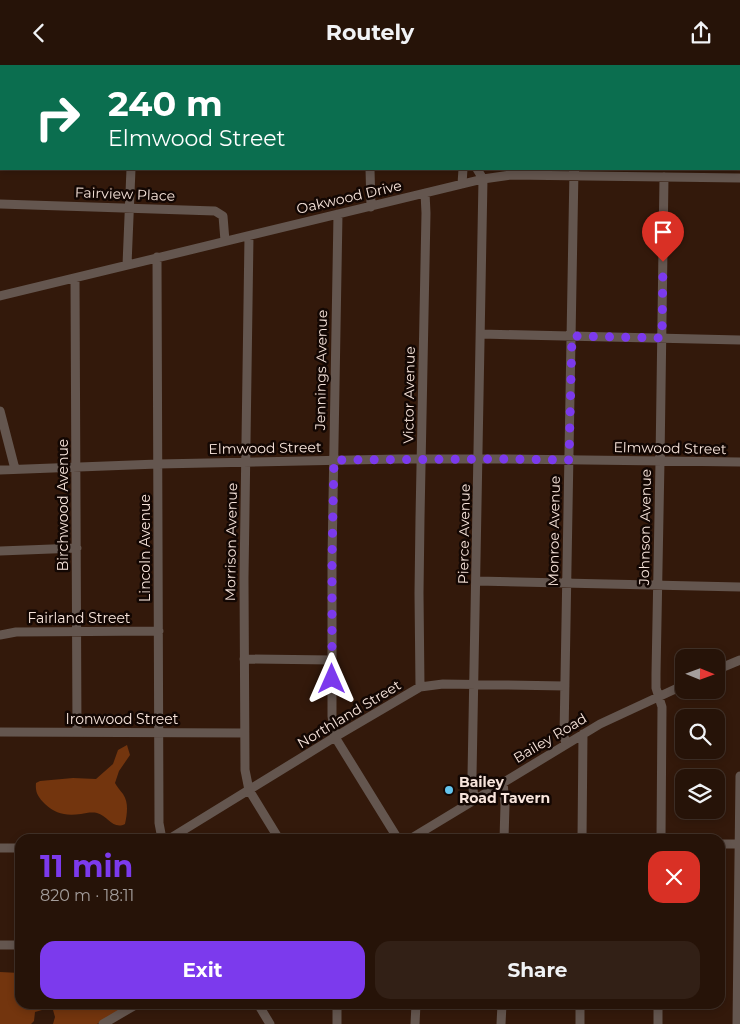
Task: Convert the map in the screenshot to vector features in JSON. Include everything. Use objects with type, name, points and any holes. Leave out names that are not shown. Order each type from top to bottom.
[{"type":"street","points":[[127,265],[131,170]]},
{"type":"street","points":[[370,170],[371,207]]},
{"type":"street","points":[[462,184],[464,170]]},
{"type":"street","points":[[478,170],[483,179]]},
{"type":"street","name":"Oakwood Drive","points":[[0,295],[483,179],[511,175],[574,172],[664,177],[740,177]]},
{"type":"street","name":"Monroe Avenue","points":[[566,744],[564,736],[574,172]]},
{"type":"street","name":"Johnson Avenue","points":[[661,834],[662,707],[656,688],[664,177]]},
{"type":"street","name":"Pierce Avenue","points":[[474,800],[472,776],[483,179]]},
{"type":"street","name":"Victor Avenue","points":[[420,687],[419,593],[425,193]]},
{"type":"street","name":"Fairview Place","points":[[0,204],[215,211],[223,216],[225,241]]},
{"type":"street","name":"Jennings Avenue","points":[[338,214],[332,558],[332,716],[335,737],[395,834]]},
{"type":"street","name":"Morrison Avenue","points":[[249,236],[244,578],[244,770],[249,790],[276,834]]},
{"type":"street","name":"Lincoln Avenue","points":[[157,257],[159,823],[161,834]]},
{"type":"street","name":"Birchwood Avenue","points":[[75,278],[77,731]]},
{"type":"street","points":[[481,334],[740,340]]},
{"type":"street","points":[[0,411],[15,469]]},
{"type":"street","name":"Elmwood Street","points":[[0,470],[158,464],[421,459],[740,463]]},
{"type":"street","points":[[0,551],[77,548]]},
{"type":"street","points":[[477,581],[740,587]]},
{"type":"street","name":"Fairland Street","points":[[0,635],[16,632],[159,631]]},
{"type":"street","points":[[244,659],[332,660]]},
{"type":"street","points":[[725,666],[740,660]]},
{"type":"street","name":"Northland Street","points":[[177,834],[420,687],[442,684],[565,686]]},
{"type":"street","name":"Bailey Road","points":[[418,834],[600,724],[675,689]]},
{"type":"street","name":"Ironwood Street","points":[[0,731],[244,733]]},
{"type":"street","points":[[582,834],[583,734]]},
{"type":"street","points":[[737,1024],[740,776]]},
{"type":"street","points":[[503,783],[505,805],[504,834]]},
{"type":"street","points":[[725,844],[740,844]]},
{"type":"street","points":[[0,848],[15,849]]},
{"type":"street","points":[[0,945],[15,945]]},
{"type":"street","points":[[103,1024],[128,1009]]},
{"type":"street","points":[[261,1009],[270,1024]]},
{"type":"street","points":[[337,1009],[337,1024]]},
{"type":"street","points":[[416,1009],[416,1024]]},
{"type":"street","points":[[502,1009],[502,1024]]},
{"type":"street","points":[[580,1009],[580,1024]]},
{"type":"street","points":[[658,1009],[658,1024]]},
{"type":"shaded area","points":[[127,745],[130,755],[119,771],[115,783],[123,794],[127,805],[125,824],[114,824],[97,813],[70,815],[57,812],[39,797],[36,783],[73,778],[96,779],[113,764],[118,750]]},
{"type":"shaded area","points":[[0,972],[15,973],[15,1009],[46,1009],[35,1012],[34,1021],[31,1024],[0,1024]]},
{"type":"shaded area","points":[[51,1009],[124,1009],[97,1024],[53,1024],[55,1017]]},
{"type":"place","name":"Bailey Road Tavern","points":[[449,790]]},
{"type":"route","points":[[332,679],[334,460],[569,460],[572,336],[662,338],[663,262]]}]
